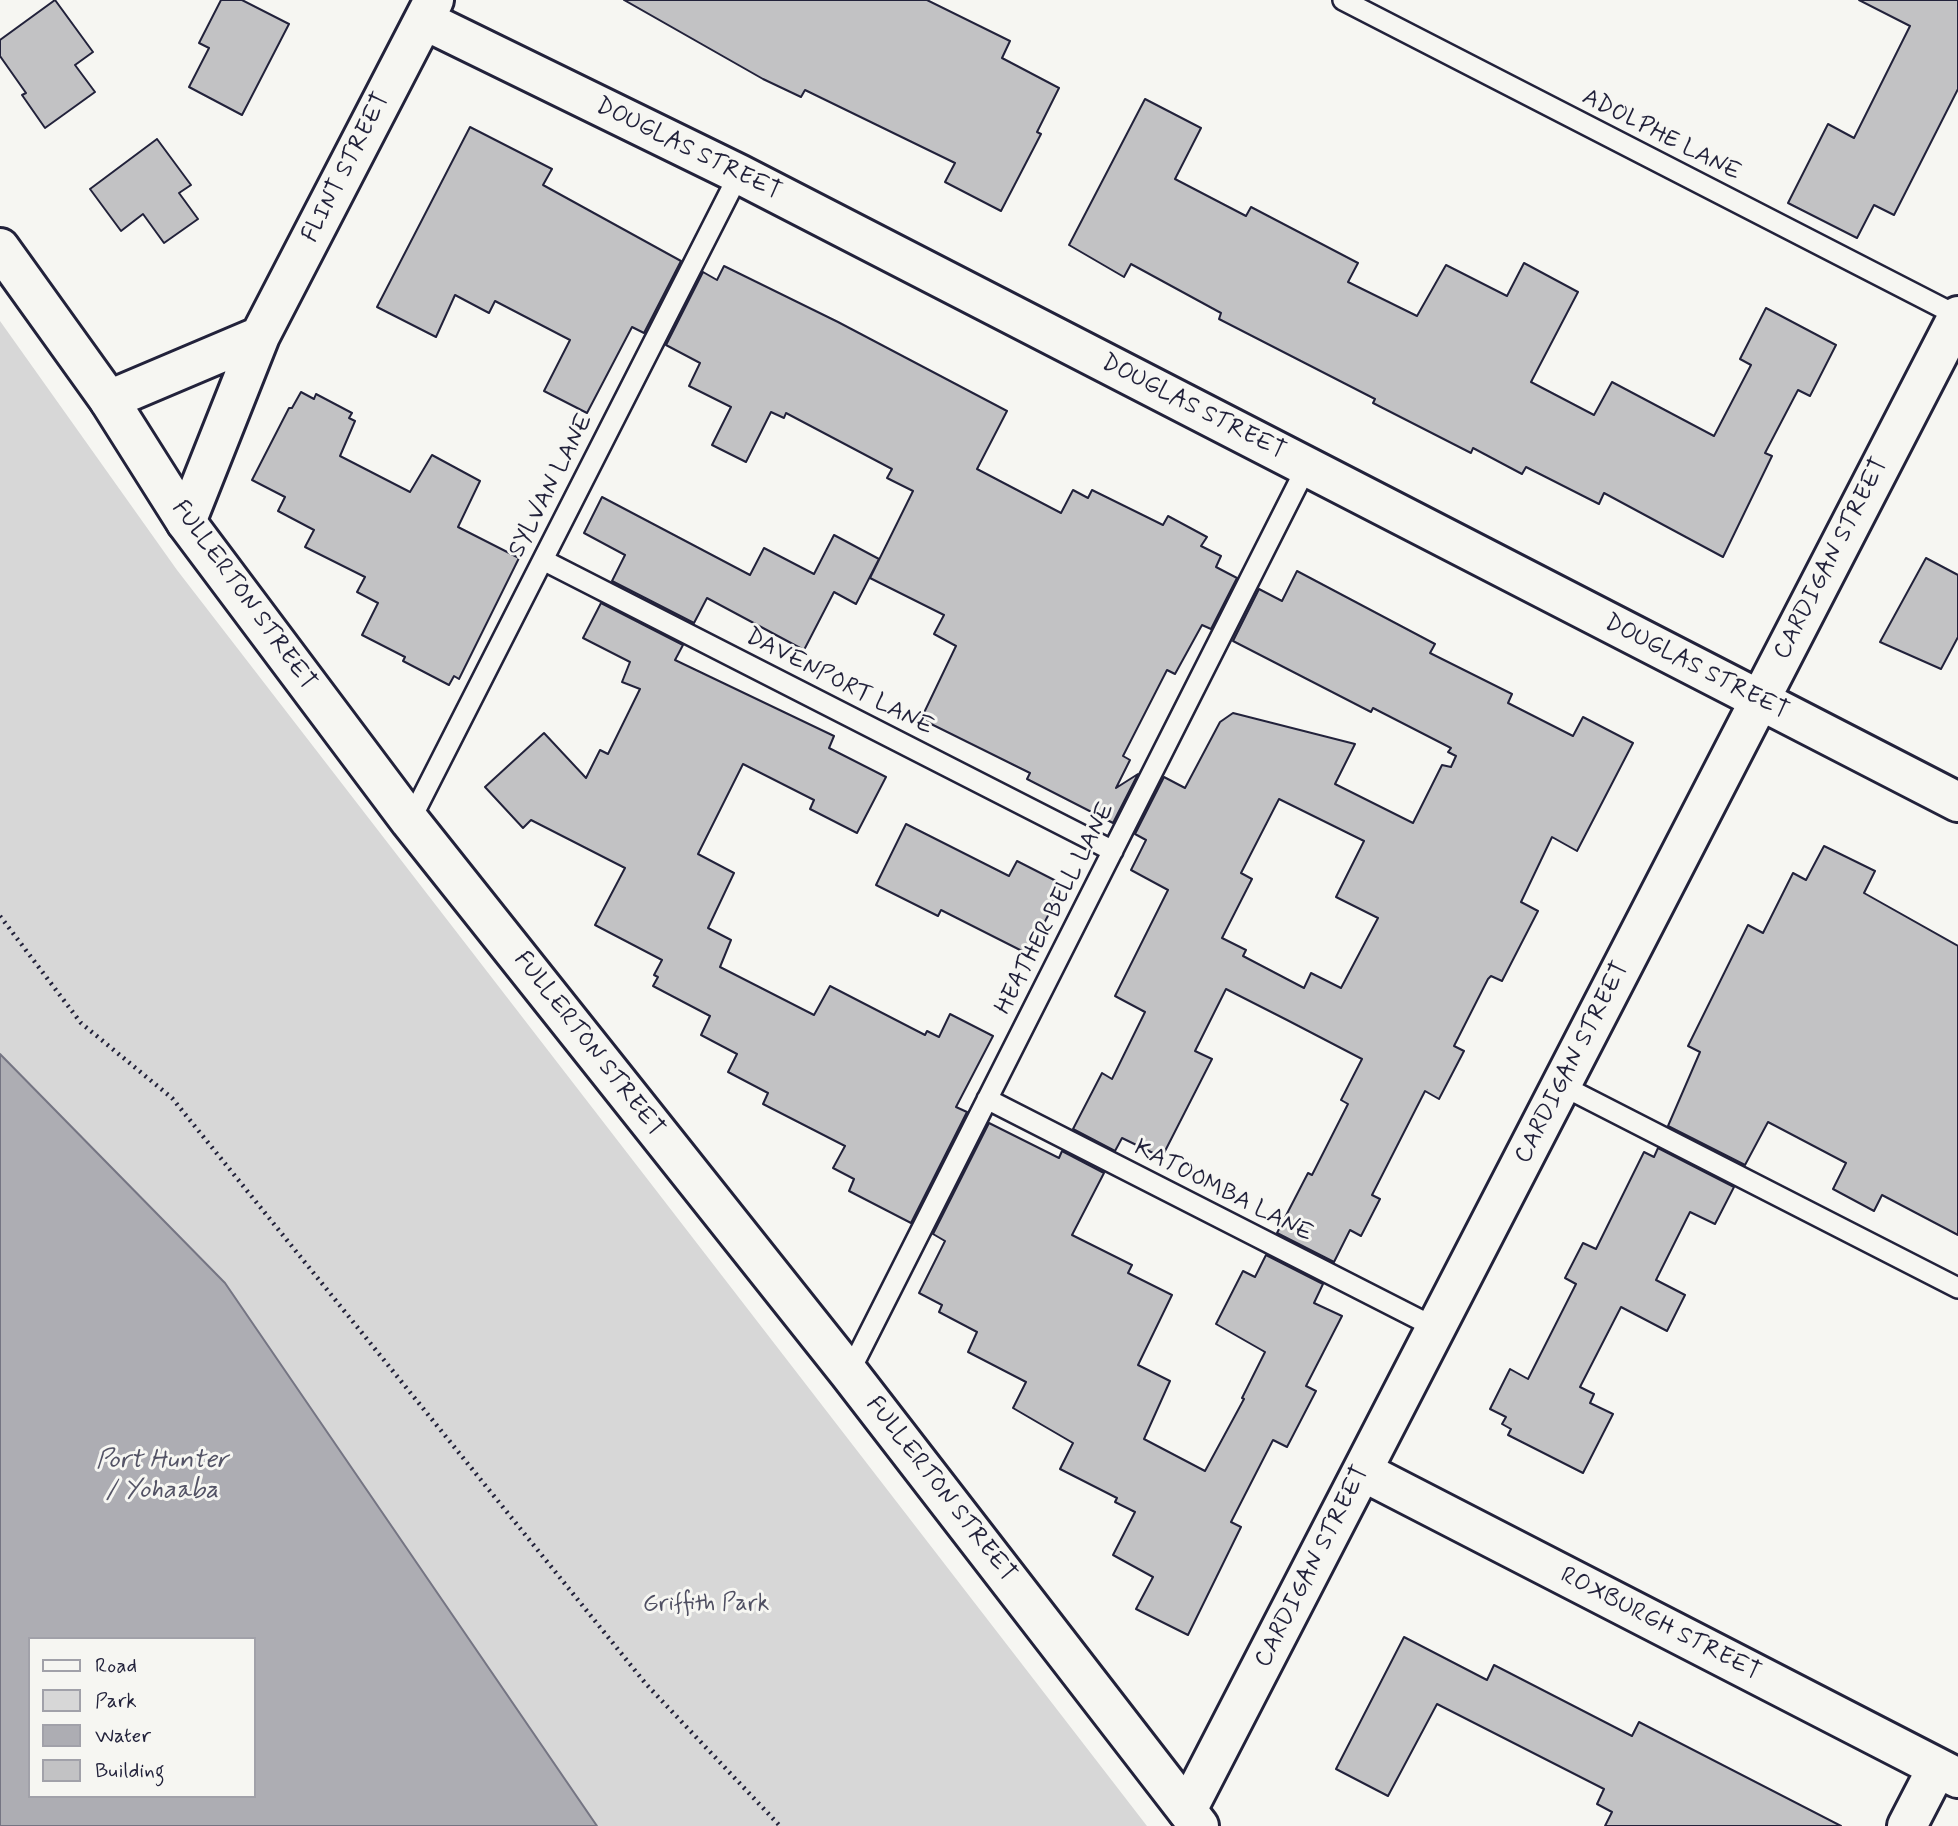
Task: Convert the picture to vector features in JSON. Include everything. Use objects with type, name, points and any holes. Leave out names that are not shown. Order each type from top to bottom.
[{"type":"street","name":"DOUGLAS STREET","points":[[429,10],[739,174],[1958,802]]},
{"type":"street","name":"FLINT STREET","points":[[186,522],[260,336],[429,10]]},
{"type":"street","name":"FULLERTON STREET","points":[[0,248],[109,400],[186,522],[410,821],[849,1373],[1193,1818]]},
{"type":"street","name":"CARDIGAN STREET","points":[[1193,1818],[1362,1471],[1958,316]]},
{"type":"street","points":[[109,400],[260,336]]},
{"type":"street","name":"ROXBURGH STREET","points":[[1362,1471],[1948,1773]]},
{"type":"street","points":[[1907,1826],[1948,1773]]},
{"type":"lane","name":"ADOLPHE LANE","points":[[1343,0],[1958,316]]},
{"type":"lane","name":"SYLVAN LANE","points":[[410,821],[739,174]]},
{"type":"lane","name":"HEATHER BELL LANE","points":[[849,1373],[1307,466]]},
{"type":"lane","name":"DAVENPORT LANE","points":[[542,559],[1113,851]]},
{"type":"lane","points":[[1561,1085],[1958,1288]]},
{"type":"lane","name":"KATOOMBA LANE","points":[[987,1099],[1436,1328]]},
{"type":"path","points":[[0,916],[81,1023],[172,1098],[646,1684],[780,1826]]},
{"type":"green space","name":"Griffith Park","points":[[0,321],[177,570],[1147,1826],[597,1826],[225,1283],[0,1054]]},
{"type":"water","name":"Port Hunter / Yohaaba","points":[[0,1054],[225,1283],[597,1826],[0,1826]]},
{"type":"building","points":[[55,0],[93,52],[75,65],[95,92],[45,128],[22,95],[26,93],[0,56],[0,40]]},
{"type":"building","points":[[221,0],[242,0],[289,24],[242,115],[189,87],[209,48],[199,43]]},
{"type":"building","points":[[624,0],[927,0],[1010,41],[1002,58],[1059,88],[1037,132],[1041,134],[1001,211],[945,182],[955,163],[805,90],[801,97],[763,79]]},
{"type":"building","points":[[1859,0],[1958,0],[1958,89],[1894,215],[1874,205],[1857,238],[1788,203],[1828,124],[1854,138],[1910,26]]},
{"type":"building","points":[[1145,99],[1201,128],[1175,179],[1246,216],[1251,207],[1358,263],[1348,282],[1417,316],[1446,265],[1507,296],[1524,263],[1578,292],[1531,382],[1594,415],[1612,382],[1714,436],[1751,365],[1740,359],[1766,308],[1836,345],[1810,396],[1798,390],[1765,453],[1772,456],[1723,557],[1604,493],[1599,504],[1526,467],[1522,474],[1473,448],[1471,453],[1373,403],[1375,399],[1219,319],[1221,313],[1131,264],[1124,277],[1069,245]]},
{"type":"building","points":[[470,127],[552,169],[543,185],[681,261],[644,333],[632,327],[587,413],[544,391],[570,340],[495,301],[489,313],[455,295],[436,337],[377,307]]},
{"type":"building","points":[[157,139],[191,185],[179,193],[198,219],[164,243],[143,214],[121,231],[90,189]]},
{"type":"building","points":[[724,266],[838,322],[1007,411],[977,469],[1061,513],[1073,490],[1088,498],[1092,490],[1163,525],[1168,516],[1207,537],[1201,546],[1221,556],[1216,567],[1237,578],[1211,629],[1202,625],[1175,674],[1167,670],[1123,756],[1130,760],[1116,788],[1138,774],[1113,823],[1027,779],[1030,773],[921,719],[956,646],[934,634],[944,615],[870,578],[913,491],[887,478],[892,469],[786,413],[784,418],[771,412],[746,462],[712,445],[731,407],[689,386],[700,363],[666,345],[703,272],[717,280]]},
{"type":"building","points":[[301,392],[314,399],[316,394],[352,413],[349,418],[355,421],[340,456],[410,492],[432,455],[480,481],[458,527],[519,558],[459,679],[454,676],[449,685],[403,661],[405,657],[362,635],[378,603],[357,592],[365,577],[305,547],[314,530],[278,511],[285,497],[252,480],[289,408],[292,408]]},
{"type":"building","points":[[602,497],[750,575],[764,548],[814,574],[834,535],[879,559],[856,604],[834,592],[804,650],[707,598],[694,623],[612,581],[625,555],[584,533]]},
{"type":"building","points":[[1926,558],[1958,575],[1958,637],[1941,669],[1880,642]]},
{"type":"building","points":[[1297,571],[1435,644],[1430,653],[1512,694],[1508,703],[1573,736],[1583,717],[1633,743],[1577,851],[1552,837],[1521,902],[1538,911],[1502,981],[1491,976],[1488,979],[1454,1046],[1464,1051],[1439,1099],[1425,1091],[1372,1195],[1380,1199],[1361,1236],[1350,1230],[1334,1262],[1277,1233],[1308,1173],[1312,1175],[1348,1104],[1341,1100],[1362,1059],[1287,1020],[1226,989],[1195,1051],[1212,1059],[1163,1155],[1157,1151],[1155,1154],[1122,1138],[1115,1151],[1073,1129],[1102,1073],[1112,1079],[1145,1012],[1115,996],[1168,890],[1131,870],[1146,840],[1135,834],[1164,777],[1185,788],[1220,722],[1233,713],[1355,744],[1335,784],[1413,823],[1442,765],[1451,767],[1456,756],[1448,752],[1451,748],[1373,708],[1371,712],[1233,641],[1259,589],[1282,601]],"holes":[[[1279,799],[1364,841],[1336,897],[1378,918],[1341,988],[1311,973],[1304,988],[1243,956],[1246,950],[1222,938],[1252,879],[1241,873]]]},
{"type":"building","points":[[601,603],[683,645],[675,660],[834,736],[829,748],[886,777],[857,833],[810,809],[814,800],[743,764],[698,854],[734,873],[708,928],[731,940],[720,967],[814,1015],[830,986],[925,1035],[927,1031],[939,1037],[950,1014],[993,1036],[956,1107],[967,1112],[911,1223],[849,1191],[854,1179],[833,1168],[845,1146],[763,1104],[768,1093],[728,1072],[737,1054],[701,1035],[710,1016],[653,986],[658,977],[654,975],[662,960],[595,925],[625,868],[531,820],[523,828],[485,787],[544,733],[586,778],[600,750],[608,754],[640,689],[622,682],[630,662],[583,638]]},
{"type":"building","points":[[906,824],[1009,876],[1017,861],[1064,885],[1028,954],[941,910],[938,916],[876,885]]},
{"type":"building","points":[[1824,846],[1875,871],[1864,893],[1958,946],[1958,1235],[1882,1195],[1874,1211],[1833,1189],[1846,1163],[1768,1122],[1745,1165],[1668,1126],[1700,1052],[1688,1046],[1748,925],[1763,933],[1793,873],[1806,880]]},
{"type":"building","points":[[989,1123],[1059,1158],[1062,1151],[1104,1173],[1072,1235],[1132,1265],[1128,1273],[1172,1295],[1138,1365],[1170,1381],[1144,1439],[1205,1471],[1244,1399],[1242,1398],[1265,1352],[1216,1324],[1243,1271],[1255,1277],[1266,1255],[1323,1284],[1314,1303],[1342,1316],[1306,1386],[1316,1391],[1287,1447],[1273,1440],[1231,1522],[1241,1527],[1188,1635],[1136,1609],[1153,1577],[1113,1555],[1135,1512],[1115,1502],[1117,1498],[1060,1469],[1073,1443],[1013,1408],[1026,1382],[968,1352],[977,1332],[939,1312],[942,1305],[919,1293],[945,1241],[933,1234]]},
{"type":"building","points":[[1658,1148],[1734,1187],[1715,1224],[1690,1212],[1656,1280],[1685,1295],[1667,1331],[1621,1307],[1580,1387],[1594,1394],[1590,1403],[1613,1414],[1583,1473],[1508,1435],[1511,1429],[1502,1424],[1506,1417],[1490,1409],[1510,1369],[1528,1379],[1576,1284],[1565,1278],[1583,1243],[1596,1249],[1644,1152],[1654,1157]]},
{"type":"building","points":[[1404,1637],[1487,1680],[1494,1665],[1632,1736],[1639,1722],[1841,1826],[1605,1826],[1612,1812],[1597,1804],[1604,1789],[1437,1704],[1388,1796],[1336,1769]]}]
